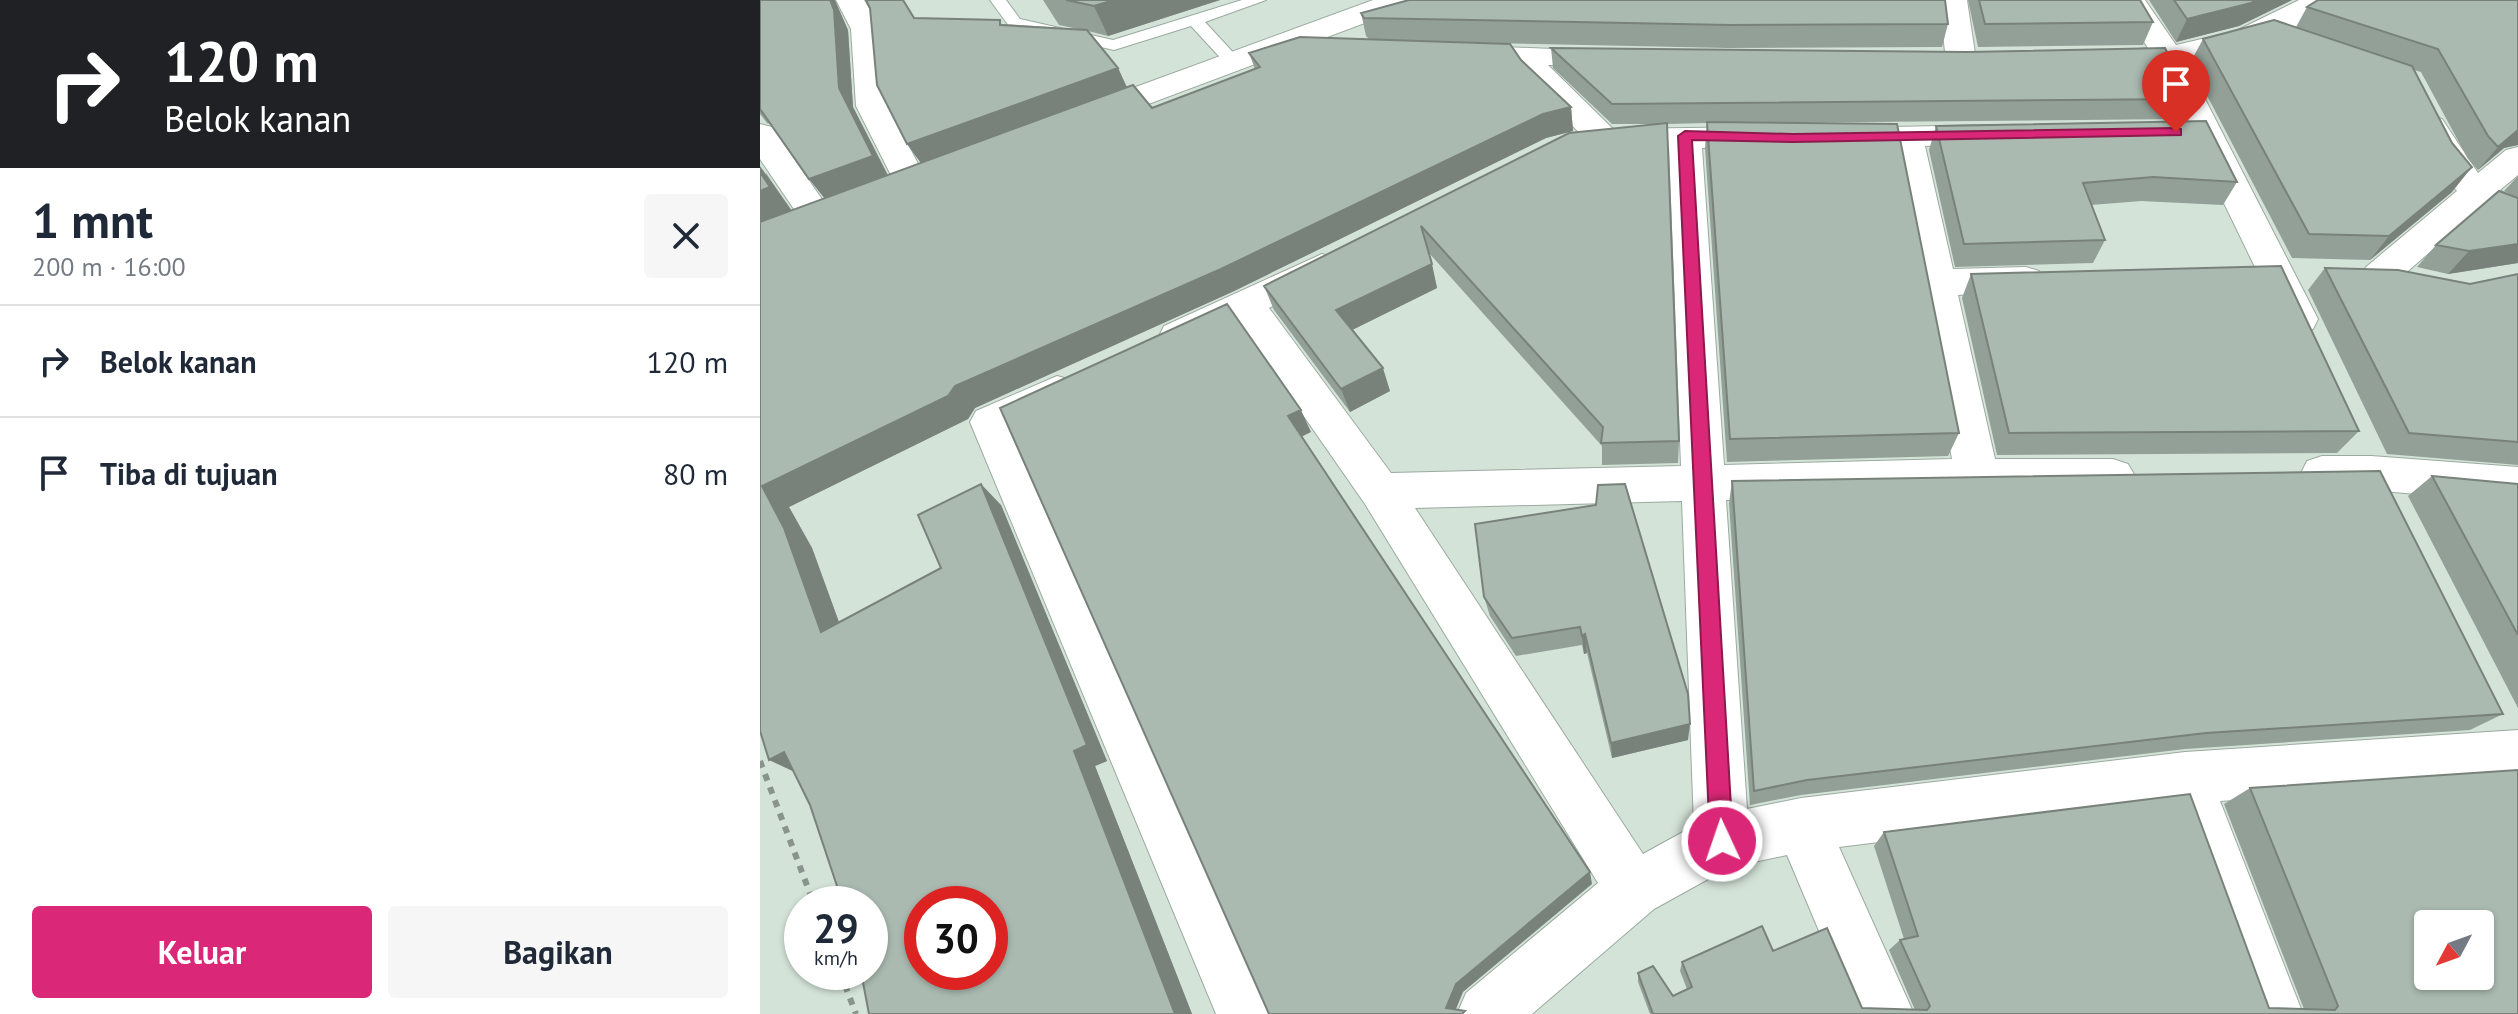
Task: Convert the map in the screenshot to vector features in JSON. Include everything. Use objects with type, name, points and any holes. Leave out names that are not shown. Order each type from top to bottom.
[{"type":"street","points":[[850,0],[866,29],[872,106],[911,181]]},
{"type":"street","points":[[1057,127],[1400,0]]},
{"type":"street","points":[[1930,60],[1976,60],[1953,0]]},
{"type":"street","points":[[2131,0],[2168,56],[2189,132],[2278,274],[2311,345]]},
{"type":"street","points":[[2079,60],[2168,56],[2262,32],[2319,0]]},
{"type":"street","points":[[2262,32],[2306,47]]},
{"type":"street","points":[[1285,42],[1346,52]]},
{"type":"street","points":[[1428,54],[1633,58]]},
{"type":"street","points":[[1523,56],[1537,75],[1604,139]]},
{"type":"street","points":[[2416,96],[2452,166],[2478,195],[2518,216]]},
{"type":"street","points":[[760,134],[816,216]]},
{"type":"street","points":[[1568,146],[1604,139],[1685,136],[1800,138],[2030,134]]},
{"type":"street","points":[[1685,136],[1722,841]]},
{"type":"street","points":[[1907,137],[1977,476]]},
{"type":"street","points":[[2350,275],[2478,195],[2518,157]]},
{"type":"street","points":[[1147,350],[1346,255]]},
{"type":"street","points":[[2231,275],[2350,275],[2420,284]]},
{"type":"street","points":[[1936,283],[2056,280]]},
{"type":"street","points":[[1246,305],[1380,491],[1634,889]]},
{"type":"street","points":[[1090,376],[991,422],[1246,1014]]},
{"type":"street","points":[[2364,459],[2392,515]]},
{"type":"street","points":[[2278,473],[2364,459],[2518,485]]},
{"type":"street","points":[[1380,491],[1977,476],[2155,475]]},
{"type":"street","points":[[1487,1014],[1634,889],[1722,841],[1801,825],[2185,778],[2509,747]]},
{"type":"street","points":[[2185,778],[2273,1014]]},
{"type":"street","points":[[1801,825],[1884,1014]]},
{"type":"lane","points":[[998,0],[1015,23],[1114,45],[1258,0]]},
{"type":"lane","points":[[1195,21],[1233,61]]},
{"type":"path","points":[[760,761],[807,886]]},
{"type":"path","points":[[847,990],[856,1014]]},
{"type":"building","points":[[760,0],[830,0],[834,10],[839,88],[873,156],[809,179],[760,109]]},
{"type":"building","points":[[866,0],[903,0],[914,18],[1000,20],[1000,25],[1087,30],[1118,68],[907,144],[877,85],[870,8]]},
{"type":"building","points":[[1066,0],[1114,0],[1094,6]]},
{"type":"building","points":[[1409,0],[1945,0],[1948,24],[1730,25],[1364,18],[1361,13]]},
{"type":"building","points":[[1979,0],[2140,0],[2153,22],[1985,24]]},
{"type":"building","points":[[2174,0],[2258,0],[2187,19]]},
{"type":"building","points":[[2318,0],[2518,0],[2518,130],[2498,147],[2488,136],[2438,49],[2307,7]]},
{"type":"building","points":[[2274,20],[2412,66],[2452,143],[2472,167],[2389,236],[2309,234],[2203,39]]},
{"type":"building","points":[[1300,37],[1510,44],[1521,60],[1571,107],[1543,114],[1221,269],[955,386],[948,396],[762,486],[784,528],[821,632],[941,568],[918,515],[981,484],[1087,745],[1074,751],[1175,1014],[869,1014],[864,990],[888,990],[888,886],[837,886],[810,805],[784,752],[769,760],[760,731],[760,222],[1133,85],[1152,108],[1260,67],[1249,53]]},
{"type":"building","points":[[1551,48],[1967,52],[2165,48],[2191,99],[1612,104]]},
{"type":"building","points":[[2206,121],[2237,182],[2153,177],[2083,183],[2105,240],[1964,244],[1936,126]]},
{"type":"building","points":[[1707,122],[1897,124],[1959,433],[1730,439]]},
{"type":"building","points":[[1667,123],[1679,441],[1601,443],[1603,427],[1421,226],[1432,264],[1336,310],[1383,368],[1341,389],[1264,286],[1569,133]]},
{"type":"building","points":[[760,172],[770,187],[760,191]]},
{"type":"building","points":[[2499,191],[2518,198],[2518,244],[2469,251],[2436,245]]},
{"type":"building","points":[[2281,266],[2359,431],[2009,433],[1971,274]]},
{"type":"building","points":[[2325,268],[2398,270],[2470,284],[2518,274],[2518,442],[2409,433]]},
{"type":"building","points":[[1227,304],[1301,410],[1288,416],[1590,872],[1456,984],[1446,1008],[1465,1011],[1462,1014],[1269,1014],[1000,408]]},
{"type":"building","points":[[2380,471],[2503,714],[2206,733],[1807,780],[1754,791],[1732,481]]},
{"type":"building","points":[[2432,476],[2518,484],[2518,635]]},
{"type":"building","points":[[1625,484],[1688,694],[1690,724],[1611,743],[1585,634],[1582,636],[1580,627],[1512,638],[1484,597],[1475,524],[1596,505],[1598,485]]},
{"type":"building","points":[[2518,770],[2518,1014],[1653,1014],[1638,973],[1653,966],[1673,996],[1692,987],[1682,962],[1762,926],[1773,951],[1827,928],[1862,1008],[1927,1010],[1930,1006],[1900,940],[1918,936],[1884,832],[2190,794],[2269,1008],[2335,1010],[2338,1006],[2250,788]]},
{"type":"route","points":[[1722,841],[1685,136],[1793,138],[2176,132]]}]
